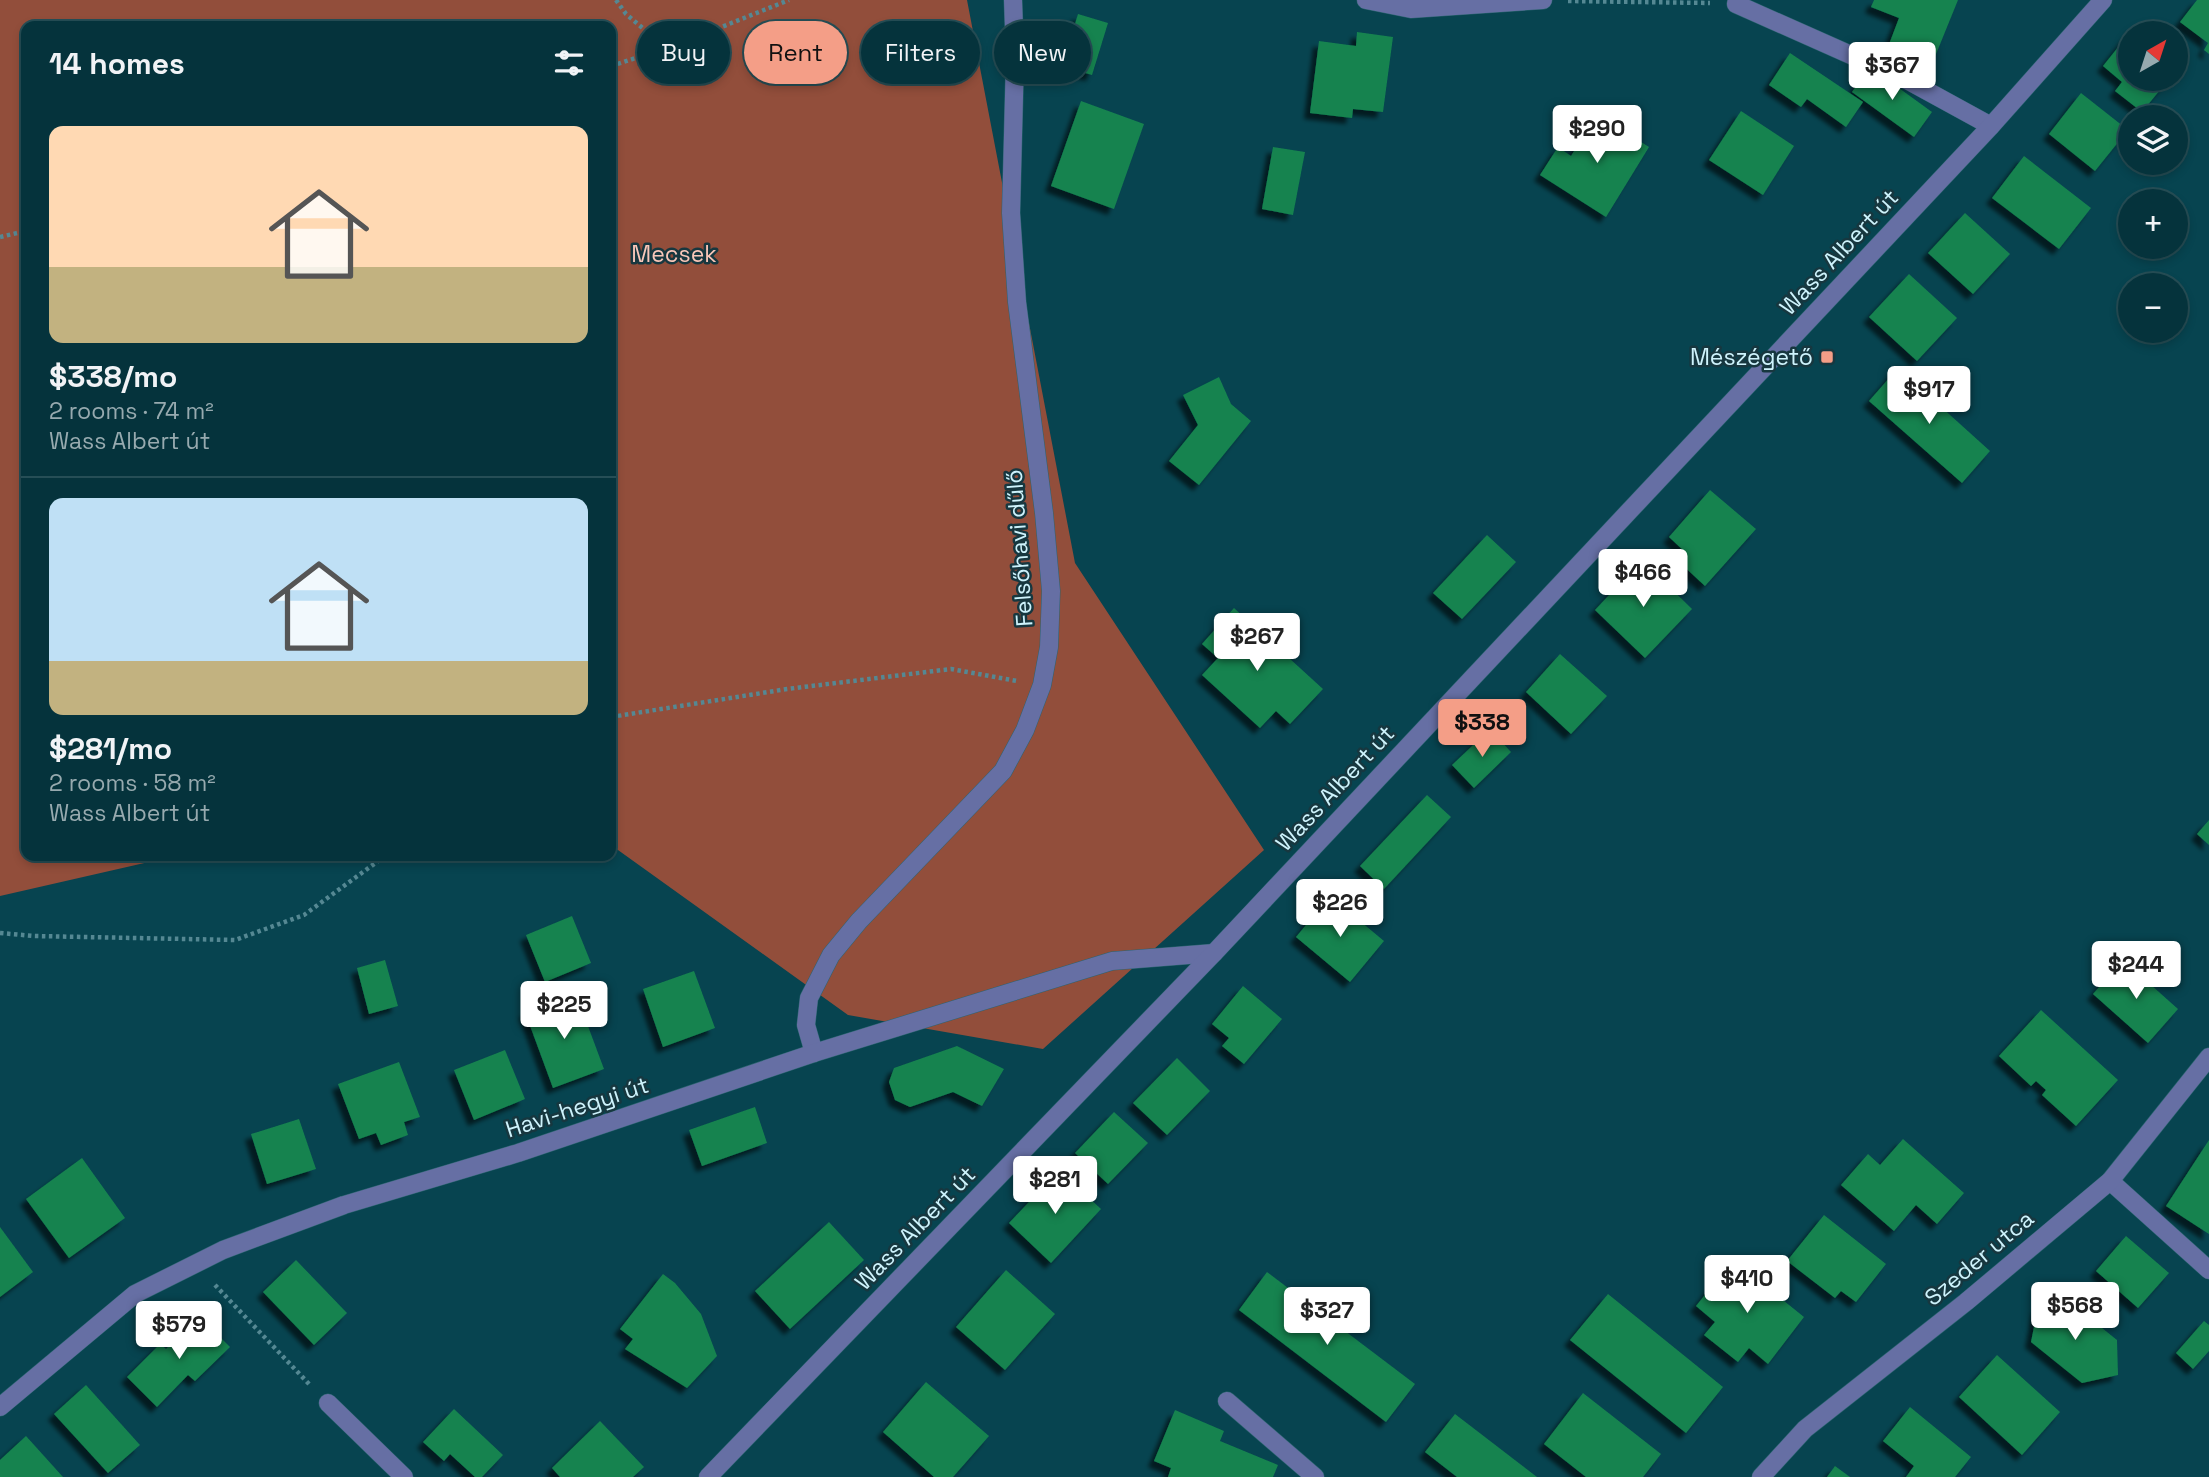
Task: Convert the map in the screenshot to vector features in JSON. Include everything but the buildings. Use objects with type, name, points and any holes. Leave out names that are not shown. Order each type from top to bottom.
[{"type":"street","name":"Felsőhavi dűlő","points":[[814,1053],[806,1025],[809,998],[831,955],[859,921],[1003,771],[1025,730],[1042,685],[1049,647],[1051,591],[1035,436],[1017,302],[1010,213],[1015,57],[1013,0]]},
{"type":"street","points":[[1366,0],[1411,9],[1543,0]]},
{"type":"street","name":"Wass Albert út","points":[[708,1477],[1214,953],[1991,126],[2103,0]]},
{"type":"street","points":[[1737,2],[1907,80],[1991,126]]},
{"type":"street","name":"Havi-hegyi út","points":[[0,1406],[135,1294],[223,1250],[345,1205],[518,1153],[814,1053],[1112,961],[1214,953]]},
{"type":"street","name":"Szeder utca","points":[[1761,1477],[1805,1429],[1966,1302],[2110,1181],[2209,1056]]},
{"type":"street","points":[[2110,1181],[2209,1270]]},
{"type":"street","points":[[1227,1401],[1315,1477]]},
{"type":"street","points":[[328,1403],[404,1477]]},
{"type":"path","points":[[616,0],[637,23]]},
{"type":"path","points":[[730,23],[789,0]]},
{"type":"path","points":[[1543,0],[1737,2]]},
{"type":"path","points":[[616,64],[637,57]]},
{"type":"path","points":[[0,237],[21,233]]},
{"type":"path","points":[[616,717],[787,690],[951,670],[1042,685]]},
{"type":"path","points":[[0,933],[235,940],[304,915],[378,861]]},
{"type":"path","points":[[195,1264],[328,1403]]},
{"type":"green space","name":"Mecsek","points":[[0,0],[967,0],[971,21],[861,21],[861,84],[980,84],[980,68],[1075,563],[1264,850],[1043,1049],[848,1015],[616,849],[616,21],[21,21],[21,861],[153,861],[0,896]]},
{"type":"place","name":"Mészégető","points":[[1827,357]]}]
